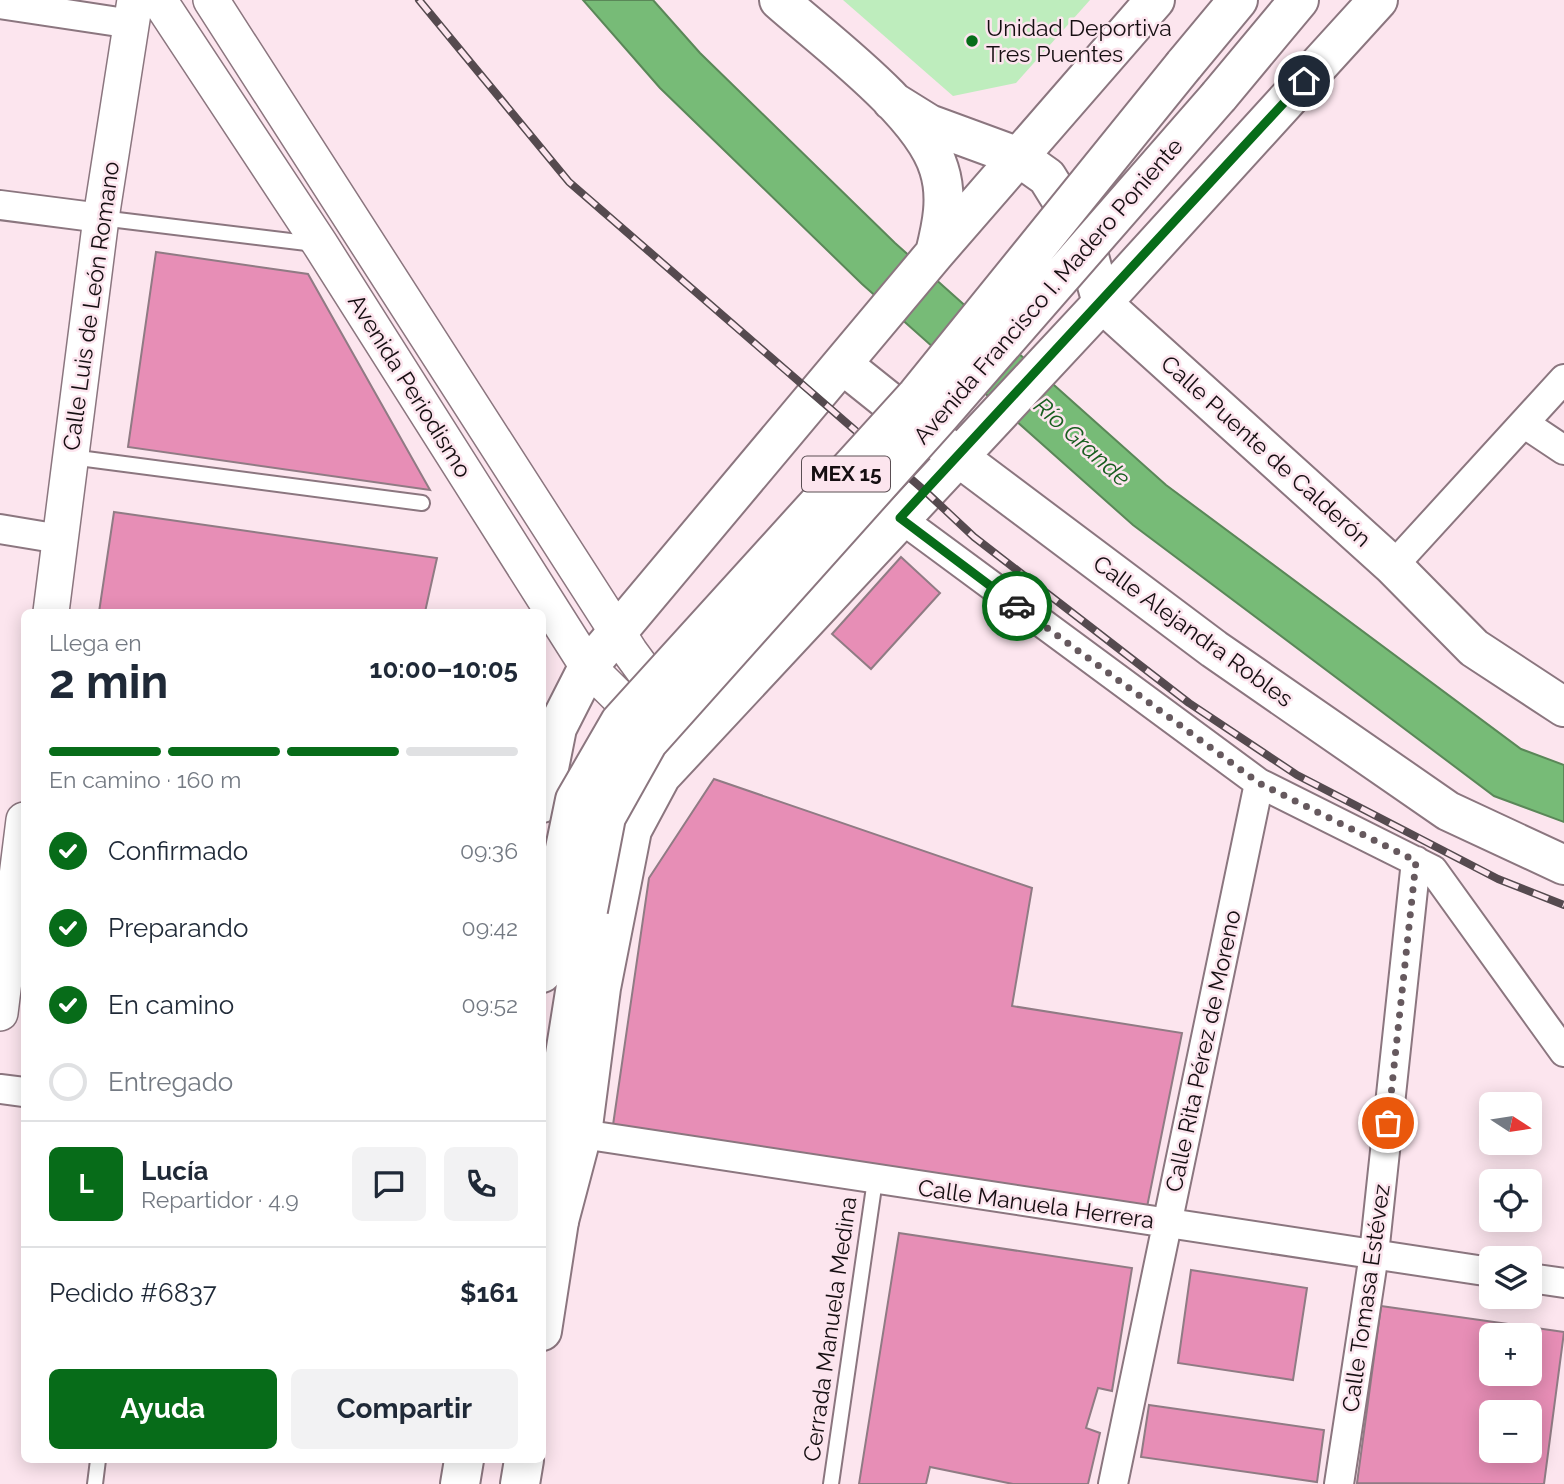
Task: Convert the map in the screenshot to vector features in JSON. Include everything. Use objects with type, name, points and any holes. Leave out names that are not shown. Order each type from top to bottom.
[{"type":"main road","points":[[779,0],[922,131],[940,169],[945,212],[936,253]]},
{"type":"main road","points":[[546,783],[557,728],[588,667],[936,253],[1155,0]]},
{"type":"main road","name":"Avenida Francisco I. Madero Poniente","points":[[559,1221],[549,1155],[571,906],[575,800],[620,722],[917,395],[1238,0]]},
{"type":"main road","name":"Avenida Francisco I. Madero Poniente","points":[[546,964],[606,817],[648,742],[937,419],[1219,96],[1299,0]]},
{"type":"main road","name":"Avenida Francisco I. Madero Poniente","points":[[546,1305],[559,1221],[582,1135],[601,988],[632,830],[661,776],[1054,351],[1102,303],[1378,0]]},
{"type":"main road","points":[[892,101],[929,124],[1019,157],[1046,177],[1083,235],[1102,303]]},
{"type":"main road","name":"Calle Puente de Calderón","points":[[1102,303],[1393,566],[1474,648],[1564,707]]},
{"type":"main road","name":"Calle Alejandra Robles","points":[[842,364],[957,457],[1213,649],[1448,811],[1564,865]]},
{"type":"main road","points":[[460,1484],[464,1463]]},
{"type":"main road","points":[[520,1484],[524,1463]]},
{"type":"street","name":"Avenida Periodismo","points":[[159,0],[320,244],[588,667],[645,726],[689,744]]},
{"type":"street","name":"Avenida Periodismo","points":[[211,0],[689,744]]},
{"type":"street","points":[[0,4],[133,12]]},
{"type":"street","name":"Calle Luis de León Romano","points":[[51,609],[101,218],[133,12]]},
{"type":"street","points":[[0,205],[101,218]]},
{"type":"street","points":[[1393,566],[1564,379]]},
{"type":"street","points":[[1525,424],[1564,450]]},
{"type":"street","points":[[900,518],[1259,783],[1424,866],[1564,1052]]},
{"type":"street","points":[[0,529],[60,539]]},
{"type":"street","name":"Calle Rita Pérez de Moreno","points":[[1113,1484],[1259,783]]},
{"type":"street","points":[[0,1013],[21,844]]},
{"type":"street","name":"Calle Tomasa Estévez","points":[[1339,1484],[1374,1254],[1424,866]]},
{"type":"street","points":[[0,1089],[21,1092]]},
{"type":"street","name":"Calle Manuela Herrera","points":[[582,1135],[1479,1270]]},
{"type":"street","points":[[1542,1280],[1564,1283]]},
{"type":"lane","points":[[101,218],[320,244]]},
{"type":"lane","points":[[71,457],[422,503]]},
{"type":"lane","name":"Cerrada Manuela Medina","points":[[831,1484],[874,1180]]},
{"type":"lane","points":[[95,1484],[98,1463]]},
{"type":"shaded area","name":"Unidad Deportiva Tres Puentes","points":[[843,0],[1090,0],[1016,83],[953,96]]},
{"type":"water","name":"Río Grande","points":[[583,0],[653,0],[700,53],[895,243],[1166,485],[1521,749],[1564,765],[1564,822],[1494,796],[1133,525],[862,284],[660,88]]},
{"type":"building","points":[[156,252],[308,274],[430,490],[128,447]]},
{"type":"building","points":[[114,512],[437,558],[426,609],[99,609]]},
{"type":"building","points":[[901,557],[940,593],[871,669],[832,634]]},
{"type":"building","points":[[714,779],[1032,888],[1012,1006],[1182,1033],[1146,1212],[613,1125],[649,878]]},
{"type":"building","points":[[899,1233],[1132,1268],[1112,1391],[1098,1388],[1086,1428],[1100,1433],[1088,1484],[1013,1484],[930,1467],[926,1484],[859,1484]]},
{"type":"building","points":[[1191,1270],[1307,1288],[1293,1380],[1178,1363]]},
{"type":"building","points":[[1381,1306],[1501,1323],[1479,1323],[1479,1386],[1542,1386],[1542,1329],[1564,1332],[1544,1484],[1357,1483]]},
{"type":"building","points":[[1149,1405],[1324,1430],[1317,1482],[1141,1457]]},
{"type":"railway","points":[[419,0],[569,182],[925,491],[974,537],[1189,703],[1297,775],[1498,879],[1564,905]]},
{"type":"way so far","points":[[1017,606],[1259,783],[1416,861],[1388,1123]]},
{"type":"place","name":"Unidad Deportiva Tres Puentes","points":[[972,41]]},
{"type":"route","points":[[1017,606],[900,518],[1054,351],[1102,303],[1304,81]]}]
